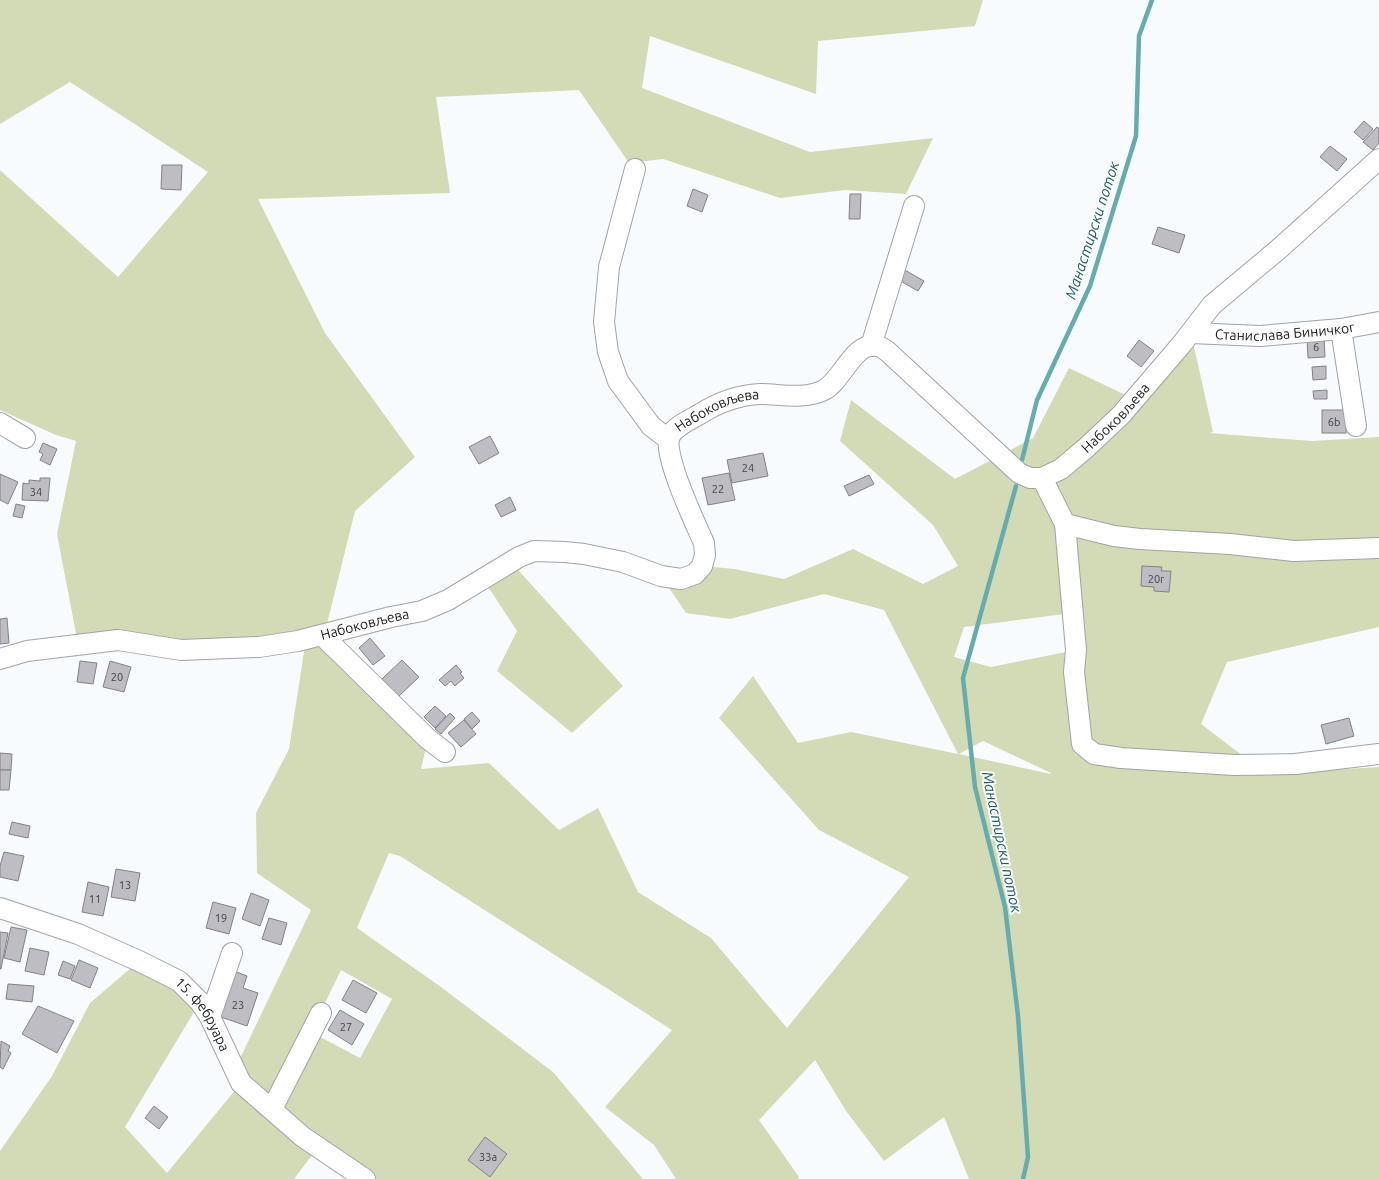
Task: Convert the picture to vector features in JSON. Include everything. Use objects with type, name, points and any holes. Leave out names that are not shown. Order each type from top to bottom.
[{"type":"street","name":"Набоковљева","points":[[1042,478],[1061,469],[1116,420],[1212,305],[1280,248],[1379,159]]},
{"type":"street","points":[[636,169],[608,267],[604,322],[608,352],[618,381],[651,426],[668,439]]},
{"type":"street","points":[[914,206],[871,346],[887,351],[1019,473],[1030,478],[1042,478],[1065,524],[1076,650],[1074,672],[1082,744],[1094,754],[1120,758],[1251,765],[1296,764],[1379,754]]},
{"type":"street","name":"Станислава Биничког","points":[[1190,333],[1260,336],[1341,329],[1379,322]]},
{"type":"street","points":[[1341,329],[1356,426]]},
{"type":"street","name":"Набоковљева","points":[[0,659],[27,651],[118,640],[181,650],[215,650],[266,646],[324,636],[381,619],[422,611],[448,600],[519,557],[534,551],[584,554],[623,562],[661,576],[681,579],[695,574],[702,566],[705,554],[704,543],[674,470],[668,439],[676,429],[713,406],[738,396],[761,394],[806,395],[824,390],[840,377],[856,352],[871,346]]},
{"type":"street","points":[[0,423],[25,438]]},
{"type":"street","points":[[1065,524],[1114,536],[1230,544],[1294,551],[1379,548]]},
{"type":"street","points":[[324,636],[428,739],[445,752]]},
{"type":"street","name":"15. фебруара","points":[[0,908],[78,934],[140,961],[179,981],[200,1002],[210,1017],[242,1083],[303,1137],[365,1179]]},
{"type":"street","points":[[210,1017],[232,953]]},
{"type":"street","points":[[272,1109],[321,1013]]},
{"type":"green space","points":[[0,0],[983,0],[975,26],[818,41],[816,94],[650,36],[642,88],[810,152],[933,138],[906,194],[845,190],[780,198],[663,159],[629,163],[579,90],[436,97],[450,193],[258,199],[325,333],[415,457],[355,511],[324,636],[428,739],[421,769],[489,763],[559,830],[598,808],[638,892],[711,938],[787,1028],[909,877],[819,830],[719,718],[753,676],[798,743],[851,732],[958,754],[884,610],[824,594],[730,619],[686,613],[661,576],[702,566],[735,569],[784,579],[853,549],[923,584],[958,566],[933,525],[840,441],[851,400],[955,479],[1033,438],[1069,368],[1134,399],[1191,333],[1213,432],[1209,433],[1312,441],[1379,437],[1379,627],[1227,662],[1201,724],[1267,774],[1379,767],[1379,1179],[969,1179],[944,1117],[884,1161],[846,1111],[815,1060],[759,1120],[799,1177],[798,1179],[676,1179],[654,1145],[605,1107],[672,1030],[400,856],[389,853],[357,928],[441,987],[553,1072],[643,1179],[361,1179],[318,1147],[294,1179],[0,1179],[0,1151],[52,1076],[90,1003],[139,961],[200,1002],[125,1127],[167,1173],[241,1083],[235,1069],[311,910],[257,873],[256,813],[289,749],[306,639],[78,644],[57,534],[76,441],[56,435],[0,410],[0,170],[118,277],[208,172],[70,82],[0,124]],"holes":[[[1072,613],[1076,650],[991,667],[954,657],[964,627]],[[983,741],[1051,774],[959,754]],[[341,970],[392,999],[360,1058],[311,1032]]]},
{"type":"green space","points":[[511,562],[623,686],[572,733],[497,671],[517,631],[483,579]]},
{"type":"building","points":[[1364,121],[1373,129],[1363,140],[1354,132]]},
{"type":"building","points":[[1377,127],[1379,129],[1379,143],[1373,150],[1363,142]]},
{"type":"building","points":[[1330,146],[1347,159],[1337,171],[1320,157]]},
{"type":"building","points":[[162,165],[182,165],[181,190],[161,189]]},
{"type":"building","points":[[693,189],[708,195],[702,212],[687,206]]},
{"type":"building","points":[[850,194],[861,194],[860,219],[849,219]]},
{"type":"building","points":[[1158,227],[1185,235],[1179,253],[1152,244]]},
{"type":"building","points":[[903,269],[924,281],[918,291],[897,279]]},
{"type":"building","points":[[1307,337],[1324,337],[1325,357],[1308,358]]},
{"type":"building","points":[[1139,340],[1154,351],[1141,367],[1127,356]]},
{"type":"building","points":[[1326,366],[1326,379],[1313,380],[1312,367]]},
{"type":"building","points":[[1327,390],[1327,399],[1314,399],[1313,391]]},
{"type":"building","points":[[1322,410],[1346,410],[1346,433],[1322,433]]},
{"type":"building","points":[[490,436],[499,453],[479,464],[469,447]]},
{"type":"building","points":[[43,443],[57,449],[50,465],[40,460],[43,454],[39,452]]},
{"type":"building","points":[[763,453],[768,476],[732,483],[727,460]]},
{"type":"building","points":[[729,473],[735,500],[708,505],[702,478]]},
{"type":"building","points":[[0,474],[18,482],[8,504],[0,500]]},
{"type":"building","points":[[869,475],[874,484],[849,496],[844,486]]},
{"type":"building","points":[[40,478],[50,478],[48,501],[22,500],[23,483],[29,484],[29,480],[40,481]]},
{"type":"building","points":[[510,497],[516,510],[501,517],[495,505]]},
{"type":"building","points":[[16,504],[25,506],[22,518],[13,516]]},
{"type":"building","points":[[1142,566],[1162,567],[1161,571],[1171,571],[1169,592],[1154,591],[1154,587],[1141,586]]},
{"type":"building","points":[[7,618],[9,643],[0,644],[0,619]]},
{"type":"building","points":[[370,638],[385,656],[373,665],[359,648]]},
{"type":"building","points":[[402,660],[419,677],[399,696],[382,679]]},
{"type":"building","points":[[80,661],[97,663],[93,684],[77,682]]},
{"type":"building","points":[[110,661],[131,667],[124,692],[103,687]]},
{"type":"building","points":[[456,665],[464,678],[455,686],[451,681],[445,686],[439,680]]},
{"type":"building","points":[[435,706],[446,716],[435,728],[424,717]]},
{"type":"building","points":[[472,712],[480,721],[472,729],[464,719]]},
{"type":"building","points":[[450,713],[455,718],[441,734],[435,729]]},
{"type":"building","points":[[1349,718],[1354,736],[1326,744],[1321,725]]},
{"type":"building","points":[[464,720],[476,734],[461,747],[448,733]]},
{"type":"building","points":[[0,753],[12,754],[11,770],[0,770]]},
{"type":"building","points":[[0,770],[11,770],[9,790],[0,790]]},
{"type":"building","points":[[12,822],[30,826],[28,838],[9,834]]},
{"type":"building","points":[[4,852],[24,856],[18,881],[0,877],[0,866]]},
{"type":"building","points":[[116,869],[140,873],[135,901],[111,897]]},
{"type":"building","points":[[88,882],[109,887],[103,916],[82,912]]},
{"type":"building","points":[[251,893],[269,900],[260,926],[242,919]]},
{"type":"building","points":[[213,902],[236,908],[229,934],[206,928]]},
{"type":"building","points":[[269,918],[287,923],[281,945],[262,939]]},
{"type":"building","points":[[11,927],[27,930],[20,962],[4,958]]},
{"type":"building","points":[[0,932],[8,933],[1,969],[0,969]]},
{"type":"building","points":[[30,948],[49,952],[44,975],[25,971]]},
{"type":"building","points":[[79,960],[98,968],[90,988],[71,980]]},
{"type":"building","points":[[63,961],[75,966],[70,979],[58,975]]},
{"type":"building","points":[[234,971],[247,976],[243,988],[258,993],[247,1026],[218,1016]]},
{"type":"building","points":[[353,980],[377,993],[366,1013],[342,1000]]},
{"type":"building","points":[[8,984],[34,986],[32,1002],[6,999]]},
{"type":"building","points":[[38,1006],[74,1021],[57,1053],[22,1034]]},
{"type":"building","points":[[340,1010],[364,1024],[352,1045],[328,1030]]},
{"type":"building","points":[[1,1041],[10,1046],[8,1051],[11,1053],[3,1069],[0,1067]]},
{"type":"building","points":[[154,1106],[168,1117],[159,1129],[145,1118]]},
{"type":"building","points":[[485,1137],[507,1154],[490,1177],[468,1160]]},
{"type":"waterway","name":"Манастирски поток","points":[[1022,460],[1037,400],[1090,286],[1136,136],[1139,36],[1152,0]]},
{"type":"waterway","name":"Манастирски поток","points":[[1016,486],[963,678],[975,787],[1005,907],[1018,1016],[1028,1157],[1023,1179]]}]
